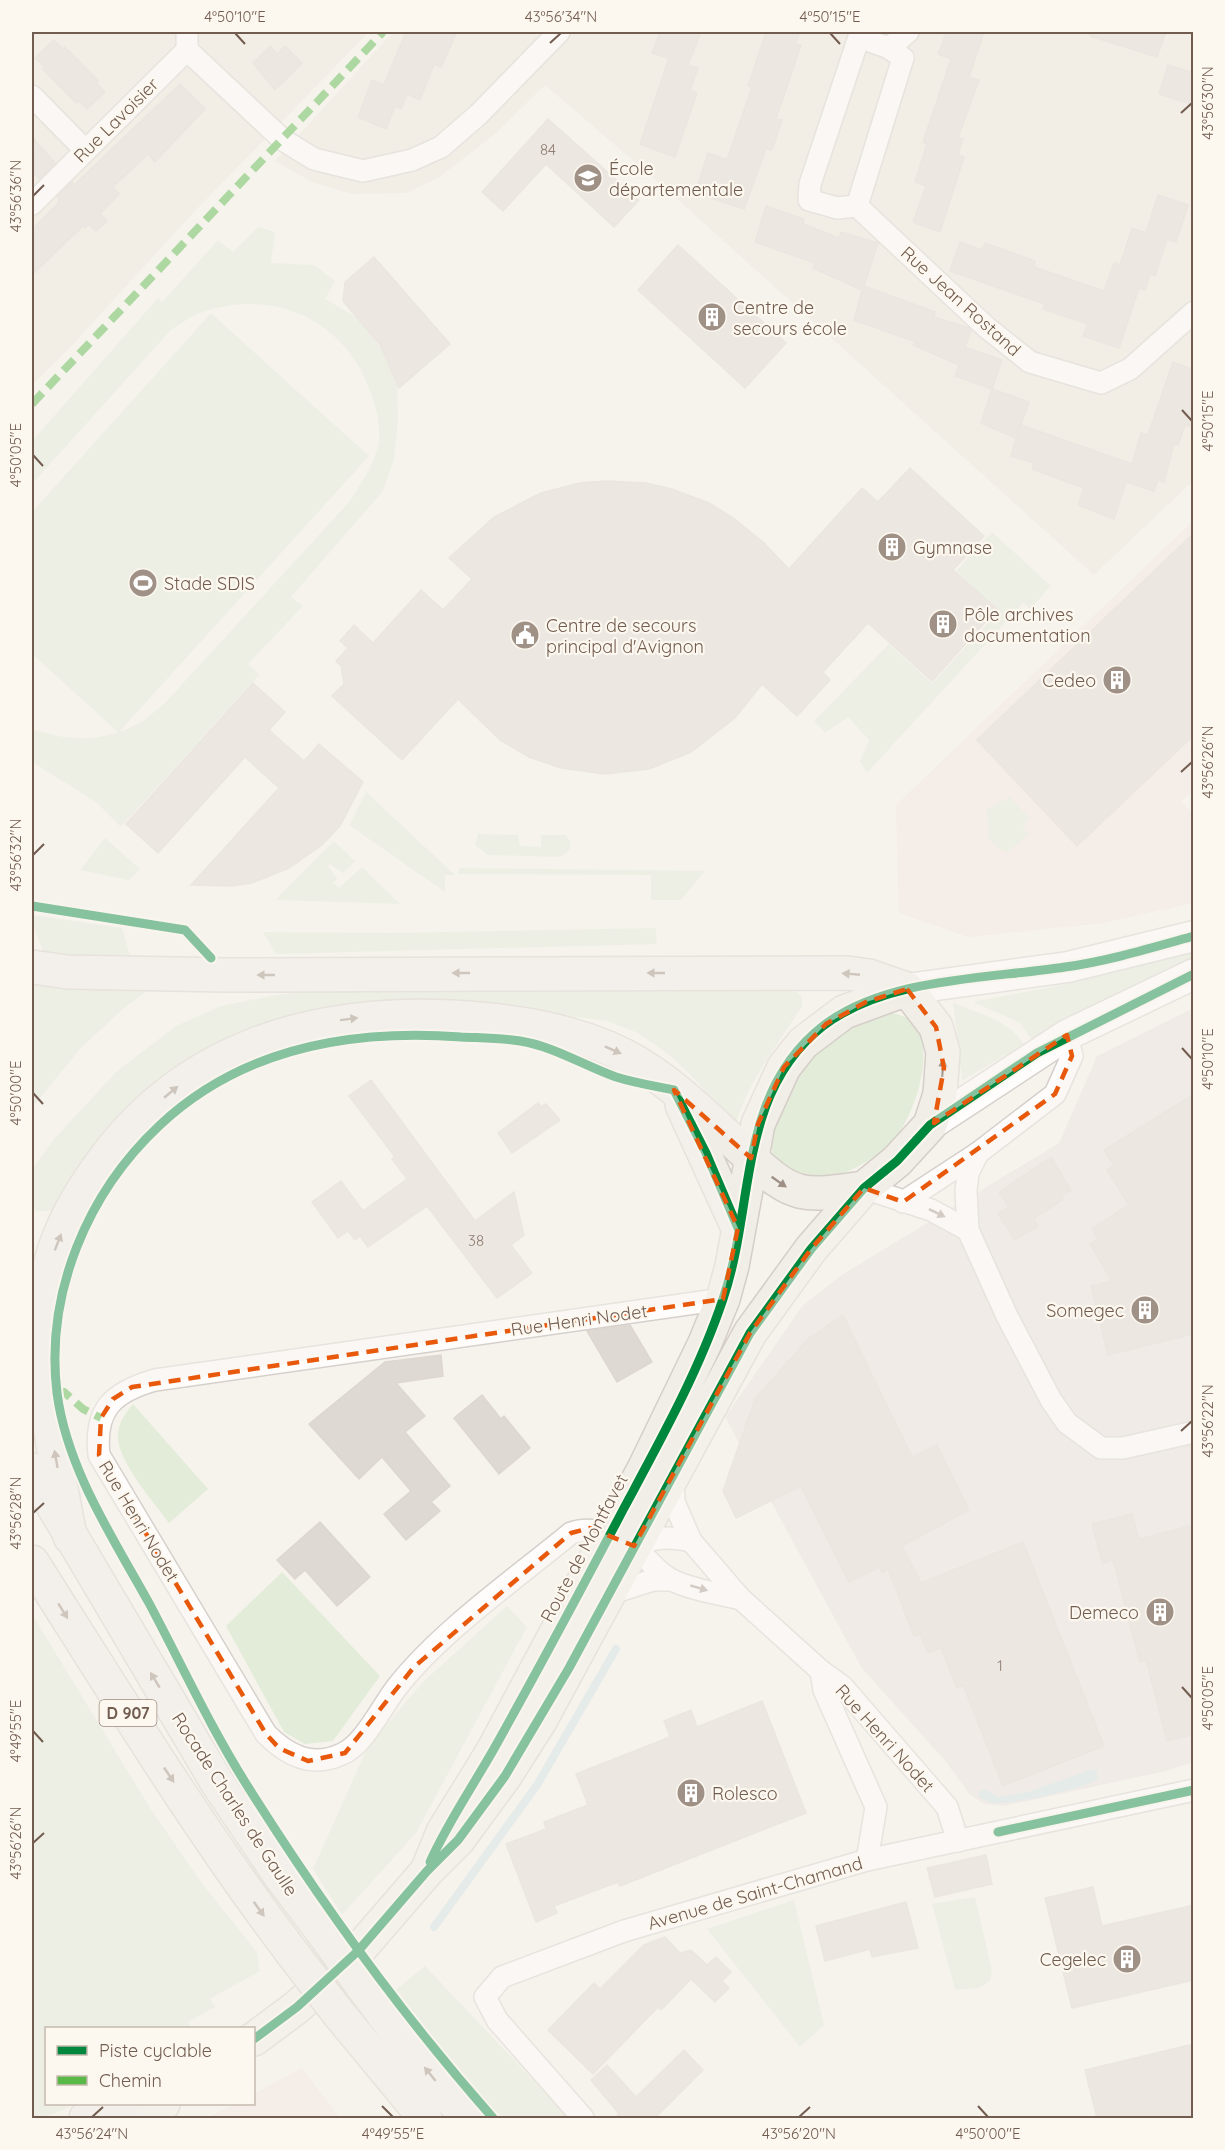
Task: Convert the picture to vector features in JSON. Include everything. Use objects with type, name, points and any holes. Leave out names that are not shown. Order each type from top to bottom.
[{"type":"highway","points":[[32,967],[68,972],[227,975],[848,973],[869,976],[907,989]]},
{"type":"highway","points":[[70,1537],[45,1396],[41,1359],[47,1278],[56,1245],[87,1183],[127,1131],[177,1086],[205,1067],[242,1049],[307,1027],[371,1017],[434,1016],[491,1019],[558,1030],[639,1062],[751,1158]]},
{"type":"highway","points":[[674,1090],[706,1153],[738,1228]]},
{"type":"highway","name":"Rocade Charles de Gaulle","points":[[32,1470],[218,1784],[281,1877],[404,2042],[467,2118]]},
{"type":"highway","name":"Rocade Charles de Gaulle","points":[[32,1562],[130,1716],[259,1909],[339,2014],[425,2118]]},
{"type":"highway","points":[[86,2118],[122,2105]]},
{"type":"main road","points":[[1194,936],[1068,967],[907,989],[844,1012],[803,1043],[784,1067],[758,1124],[751,1158],[781,1185],[796,1192],[813,1194],[864,1188],[897,1161],[930,1125],[1067,1035],[1194,974]]},
{"type":"main road","points":[[907,989],[936,1028],[943,1052],[940,1094],[930,1125]]},
{"type":"main road","name":"Route de Montfavet","points":[[255,2038],[332,1977],[358,1951],[427,1871],[458,1840],[505,1776],[540,1721],[609,1594],[622,1541],[723,1299],[751,1158]]},
{"type":"main road","name":"Route de Montfavet","points":[[427,1871],[443,1832],[622,1541],[673,1474],[750,1333],[811,1249],[864,1188]]},
{"type":"main road","points":[[138,2118],[160,2105]]},
{"type":"street","points":[[187,41],[283,140],[314,159],[363,171],[412,160],[441,147],[479,114],[558,32]]},
{"type":"street","points":[[889,48],[908,32]]},
{"type":"street","points":[[859,37],[889,48],[903,58],[857,206],[837,208],[809,200],[810,184],[859,37]]},
{"type":"street","name":"Rue Lavoisier","points":[[32,204],[187,41]]},
{"type":"street","points":[[32,96],[85,150]]},
{"type":"street","name":"Rue Jean Rostand","points":[[857,206],[986,327],[1030,362],[1051,370],[1101,383],[1130,369],[1194,312]]},
{"type":"street","points":[[903,1202],[978,1153],[1055,1095],[1072,1056],[1067,1035]]},
{"type":"street","points":[[978,1153],[968,1173],[966,1191],[968,1230],[1007,1316],[1051,1400],[1067,1423],[1101,1448],[1123,1448],[1194,1432]]},
{"type":"street","points":[[864,1188],[931,1210],[968,1230]]},
{"type":"street","name":"Rue Henri Nodet","points":[[670,1580],[622,1541],[590,1528],[571,1533],[447,1636],[414,1667],[360,1740],[345,1753],[325,1760],[308,1761],[279,1748],[266,1734],[99,1455],[97,1435],[101,1418],[113,1399],[132,1387],[155,1380],[723,1299]]},
{"type":"street","name":"Rue Henri Nodet","points":[[673,1474],[674,1502],[691,1541],[741,1599],[821,1671],[842,1686],[947,1807],[958,1841]]},
{"type":"street","name":"Rue Henri Nodet","points":[[622,1541],[672,1536],[691,1541]]},
{"type":"street","name":"Rue Henri Nodet","points":[[609,1594],[653,1580],[670,1580],[741,1599]]},
{"type":"street","points":[[821,1671],[824,1690],[876,1807],[867,1860]]},
{"type":"street","name":"Avenue de Saint-Chamand","points":[[583,2118],[497,2020],[485,1997],[502,1977],[624,1931],[867,1860],[1194,1790]]},
{"type":"highlighted area","points":[[907,989],[936,1027],[944,1068],[934,1123],[1067,1035],[1072,1056],[1055,1094],[903,1202],[864,1188],[811,1249],[750,1333],[634,1546],[590,1528],[571,1533],[414,1667],[345,1753],[308,1761],[279,1748],[266,1734],[99,1455],[101,1418],[113,1399],[132,1387],[723,1299],[738,1228],[674,1090],[751,1158],[758,1124],[784,1067],[826,1024],[866,1002]]},
{"type":"shaded area","points":[[32,32],[369,32],[194,212],[75,342],[32,385]]},
{"type":"shaded area","points":[[393,32],[1193,32],[1193,481],[1094,575],[666,189],[545,85],[494,135],[438,178],[406,193],[351,194],[314,183],[275,161]]},
{"type":"shaded area","points":[[1193,521],[1194,790],[1181,801],[1193,814],[1193,903],[1102,923],[968,937],[899,913],[896,805]]},
{"type":"shaded area","points":[[1193,1008],[1193,1762],[1166,1771],[1004,1806],[984,1804],[970,1795],[946,1762],[861,1667],[725,1417],[803,1305],[843,1274],[1059,1143],[1097,1056]]},
{"type":"shaded area","points":[[1096,1770],[1098,1778],[1079,1787],[1047,1795],[1001,1803],[992,1803],[979,1797],[979,1791],[987,1790],[999,1797],[1031,1791]]},
{"type":"shaded area","points":[[302,2068],[340,2118],[206,2118],[233,2105],[255,2105],[255,2093]]},
{"type":"green space","name":"Stade SDIS","points":[[258,227],[275,232],[271,263],[314,265],[335,281],[325,299],[358,318],[382,350],[397,384],[398,420],[394,459],[383,491],[291,597],[303,606],[248,664],[259,675],[121,827],[96,802],[32,762],[32,729],[75,738],[97,737],[118,732],[32,654],[32,512],[211,313],[369,456],[120,731],[123,731],[143,721],[164,704],[350,501],[368,472],[378,447],[377,412],[360,369],[347,349],[331,333],[312,320],[292,311],[249,304],[226,306],[203,312],[171,330],[32,484],[32,441],[158,298],[162,302],[218,240],[233,252]]},
{"type":"green space","points":[[992,532],[1051,586],[1030,609],[1023,603],[867,773],[860,761],[869,740],[848,717],[825,733],[814,721],[889,644],[932,683],[999,611],[956,571]]},
{"type":"green space","points":[[366,792],[455,875],[445,875],[445,892],[349,825]]},
{"type":"green space","points":[[1010,797],[1030,819],[1022,825],[1029,835],[1007,852],[990,840],[986,810]]},
{"type":"green space","points":[[478,834],[518,835],[520,846],[541,847],[541,835],[565,835],[570,841],[570,850],[560,857],[488,855],[475,845]]},
{"type":"green space","points":[[105,838],[140,869],[129,880],[80,870]]},
{"type":"green space","points":[[334,841],[355,861],[343,873],[330,864],[328,866],[337,879],[333,883],[339,888],[362,867],[400,904],[275,900]]},
{"type":"green space","points":[[460,868],[705,871],[681,900],[651,900],[651,875],[458,874]]},
{"type":"green space","points":[[32,915],[122,928],[130,956],[87,956],[43,951],[32,923]]},
{"type":"green space","points":[[656,928],[657,944],[276,954],[263,932],[392,933]]},
{"type":"green space","points":[[1193,950],[1193,962],[1074,1014],[1031,1039],[1020,1023],[973,1002],[1066,984]]},
{"type":"green space","points":[[32,980],[152,988],[125,1007],[80,1049],[32,1108]]},
{"type":"green space","points":[[370,985],[788,985],[802,997],[802,1006],[757,1076],[736,1123],[727,1120],[699,1084],[672,1057],[638,1033],[607,1021],[554,1014],[326,1010],[82,1166],[52,1211],[36,1211],[32,1206],[32,1169],[55,1138],[117,1071],[176,1026],[221,1006],[276,995]]},
{"type":"green space","points":[[953,1002],[1001,1023],[1017,1035],[1024,1044],[962,1081]]},
{"type":"green space","points":[[893,1013],[910,1020],[919,1031],[923,1046],[921,1079],[903,1127],[878,1154],[845,1172],[811,1179],[789,1172],[776,1160],[771,1145],[774,1126],[791,1087],[816,1053],[834,1036],[858,1023]]},
{"type":"green space","points":[[133,1404],[208,1489],[169,1523],[137,1480],[119,1443],[120,1425]]},
{"type":"green space","points":[[282,1572],[380,1676],[333,1741],[305,1744],[284,1732],[226,1626]]},
{"type":"green space","points":[[507,1606],[527,1627],[416,1833],[342,1915],[313,1869],[368,1746],[423,1682]]},
{"type":"green space","points":[[32,1614],[150,1808],[201,1882],[257,1952],[260,1971],[210,1999],[215,2007],[188,2022],[190,2027],[45,2027],[45,2105],[71,2105],[53,2114],[32,2118]]},
{"type":"green space","points":[[975,1897],[992,1970],[990,1981],[979,1988],[955,1990],[932,1904]]},
{"type":"green space","points":[[794,1900],[824,2025],[800,2047],[707,1929]]},
{"type":"green space","points":[[425,1966],[569,2118],[499,2118],[394,1991]]},
{"type":"building","points":[[406,32],[457,32],[441,67],[434,64],[420,100],[407,94],[401,109],[395,106],[386,129],[358,117],[372,80],[384,85]]},
{"type":"building","points":[[660,32],[701,32],[688,65],[698,68],[690,90],[697,93],[675,157],[640,144],[669,58],[652,53]]},
{"type":"building","points":[[766,32],[800,32],[795,44],[801,45],[776,119],[782,120],[772,150],[766,149],[744,209],[695,193],[708,153],[727,160],[752,87],[748,86]]},
{"type":"building","points":[[947,32],[984,32],[969,77],[979,80],[958,138],[963,139],[958,155],[964,157],[940,232],[913,222],[926,186],[915,182],[927,144],[923,142],[951,59],[938,54]]},
{"type":"building","points":[[1091,32],[1166,32],[1157,57],[1090,36]]},
{"type":"building","points":[[54,40],[63,49],[65,47],[98,80],[96,83],[105,92],[87,109],[79,101],[76,103],[35,58]]},
{"type":"building","points":[[270,46],[277,54],[285,46],[302,63],[275,90],[253,63]]},
{"type":"building","points":[[1168,65],[1194,73],[1194,105],[1159,94]]},
{"type":"building","points":[[180,84],[205,109],[155,162],[148,154],[113,187],[119,194],[100,214],[107,221],[96,231],[89,225],[85,228],[83,226],[32,275],[32,230],[59,202],[58,196],[72,182],[74,185]]},
{"type":"building","name":"École départementale","points":[[548,119],[639,200],[614,227],[546,164],[503,211],[482,192]]},
{"type":"building","points":[[32,137],[55,163],[39,179],[32,172]]},
{"type":"building","points":[[1158,195],[1188,205],[1176,242],[1167,239],[1155,276],[1150,274],[1145,290],[1139,288],[1119,348],[1083,336],[1088,324],[1043,309],[1045,304],[950,271],[960,242],[982,250],[985,243],[1035,261],[1034,267],[1104,291],[1114,263],[1120,265],[1132,228],[1146,233]]},
{"type":"building","points":[[766,206],[804,219],[803,224],[839,238],[841,232],[878,243],[864,286],[935,312],[934,317],[969,328],[971,331],[965,347],[1002,360],[992,389],[955,376],[959,365],[913,345],[916,342],[854,320],[862,290],[813,268],[815,263],[755,242]]},
{"type":"building","name":"Centre de secours école","points":[[678,245],[786,343],[745,388],[638,290]]},
{"type":"building","points":[[374,257],[450,344],[399,388],[380,345],[343,301],[345,282]]},
{"type":"building","points":[[1173,362],[1194,370],[1194,428],[1185,425],[1178,445],[1174,444],[1164,482],[1158,480],[1154,491],[1126,482],[1114,519],[1078,505],[1084,488],[1032,469],[1034,463],[1011,456],[1020,425],[1016,438],[981,423],[992,389],[1029,402],[1021,425],[1132,464],[1141,433],[1148,435]]},
{"type":"building","points":[[910,468],[984,536],[953,570],[997,609],[932,681],[868,623],[823,672],[830,680],[797,716],[762,684],[735,718],[691,752],[649,769],[605,774],[561,768],[529,757],[500,740],[458,699],[402,760],[332,696],[344,684],[341,666],[336,661],[348,648],[340,641],[354,625],[373,643],[421,590],[443,610],[472,579],[449,558],[494,517],[541,493],[580,483],[606,481],[646,483],[672,489],[709,503],[732,517],[763,542],[789,569],[862,488],[878,502]]},
{"type":"building","name":"Cedeo","points":[[1194,533],[1194,735],[1077,846],[977,740]]},
{"type":"building","points":[[253,683],[285,712],[269,730],[304,761],[319,744],[363,782],[340,826],[322,845],[289,868],[252,883],[232,886],[191,885],[279,788],[245,757],[158,853],[126,824]]},
{"type":"building","points":[[371,1080],[475,1221],[514,1192],[524,1235],[511,1245],[532,1273],[497,1298],[427,1206],[368,1247],[360,1236],[355,1240],[348,1231],[338,1238],[312,1202],[341,1181],[363,1211],[407,1179],[392,1159],[395,1157],[349,1096]]},
{"type":"building","points":[[1194,1094],[1194,1334],[1108,1355],[1091,1286],[1112,1281],[1090,1244],[1098,1239],[1092,1229],[1129,1205],[1107,1170],[1114,1165],[1104,1150]]},
{"type":"building","points":[[538,1103],[541,1107],[546,1104],[560,1120],[512,1153],[498,1133]]},
{"type":"building","points":[[1051,1157],[1071,1190],[1061,1197],[1063,1200],[1034,1218],[1038,1226],[1015,1240],[998,1214],[1009,1207],[999,1192]]},
{"type":"building","points":[[843,1315],[912,1457],[937,1445],[969,1510],[902,1546],[921,1583],[1023,1542],[1104,1746],[1003,1786],[963,1685],[957,1688],[941,1648],[928,1653],[920,1634],[914,1636],[888,1569],[882,1572],[880,1567],[849,1582],[801,1486],[736,1518],[723,1491],[755,1399],[808,1339]]},
{"type":"building","points":[[630,1325],[652,1362],[617,1382],[587,1331]]},
{"type":"building","points":[[441,1355],[443,1376],[396,1383],[425,1416],[405,1432],[450,1486],[431,1502],[440,1511],[406,1540],[384,1514],[411,1491],[382,1457],[359,1479],[309,1424],[385,1362]]},
{"type":"building","points":[[482,1395],[501,1419],[504,1416],[530,1448],[499,1474],[454,1418]]},
{"type":"building","name":"Demeco","points":[[1132,1514],[1139,1539],[1194,1525],[1194,1734],[1167,1741],[1146,1660],[1140,1662],[1113,1560],[1102,1563],[1092,1524]]},
{"type":"building","points":[[320,1522],[370,1577],[337,1606],[305,1570],[295,1579],[277,1560]]},
{"type":"building","name":"Rolesco","points":[[762,1701],[806,1813],[620,1886],[618,1882],[554,1906],[557,1913],[536,1922],[506,1844],[546,1829],[544,1822],[588,1805],[576,1774],[670,1737],[664,1721],[691,1710],[697,1727]]},
{"type":"building","points":[[986,1855],[992,1884],[935,1897],[927,1868]]},
{"type":"building","name":"Cegelec","points":[[1093,1887],[1102,1926],[1194,1905],[1194,1980],[1072,2008],[1045,1898]]},
{"type":"building","points":[[906,1902],[918,1948],[872,1957],[870,1949],[825,1961],[816,1926]]},
{"type":"building","points":[[665,1937],[680,1953],[691,1950],[707,1965],[716,1957],[731,1972],[722,1981],[729,1988],[715,2002],[691,1979],[661,2010],[658,2007],[593,2074],[548,2030],[594,1983],[600,1989],[644,1945]]},
{"type":"building","points":[[1194,2044],[1194,2118],[1097,2118],[1085,2070]]},
{"type":"building","points":[[684,2050],[703,2070],[655,2118],[614,2118],[619,2114],[591,2080],[607,2065],[636,2097]]},
{"type":"waterway","points":[[434,1927],[537,1785],[616,1649]]},
{"type":"marked path","points":[[32,404],[383,32]]},
{"type":"marked path","points":[[57,1391],[64,1392],[83,1409],[101,1418]]},
{"type":"cycle path","points":[[32,906],[185,930],[211,958]]},
{"type":"cycle path","points":[[430,1862],[560,1628],[691,1379],[723,1299],[733,1263],[753,1153],[762,1117],[776,1084],[795,1053],[823,1026],[849,1010],[907,989],[971,978],[1065,967],[1130,954],[1194,936]]},
{"type":"cycle path","points":[[255,2038],[297,2007],[358,1951],[427,1871],[458,1840],[505,1776],[569,1668],[750,1333],[811,1249],[864,1188],[897,1161],[930,1125],[1037,1053],[1194,974]]},
{"type":"cycle path","points":[[493,2118],[427,2040],[365,1959],[278,1833],[223,1745],[93,1502],[71,1449],[62,1421],[57,1393],[55,1356],[58,1319],[65,1283],[77,1247],[92,1214],[111,1182],[134,1152],[160,1125],[192,1099],[226,1078],[263,1061],[300,1049],[339,1041],[380,1037],[420,1035],[520,1041],[557,1052],[616,1077],[674,1090],[706,1153],[738,1228]]},
{"type":"cycle path","points":[[998,1832],[1194,1790]]},
{"type":"place","name":"École départementale","points":[[588,178]]},
{"type":"place","name":"Centre de secours école","points":[[712,317]]},
{"type":"place","name":"Gymnase","points":[[892,547]]},
{"type":"place","name":"Stade SDIS","points":[[143,583]]},
{"type":"place","name":"Pôle archives documentation","points":[[943,624]]},
{"type":"place","name":"Centre de secours principal d'Avignon","points":[[525,635]]},
{"type":"place","name":"Cedeo","points":[[1117,680]]},
{"type":"place","name":"Somegec","points":[[1145,1310]]},
{"type":"place","name":"Demeco","points":[[1160,1612]]},
{"type":"place","name":"Rolesco","points":[[691,1793]]},
{"type":"place","name":"Cegelec","points":[[1127,1959]]}]
